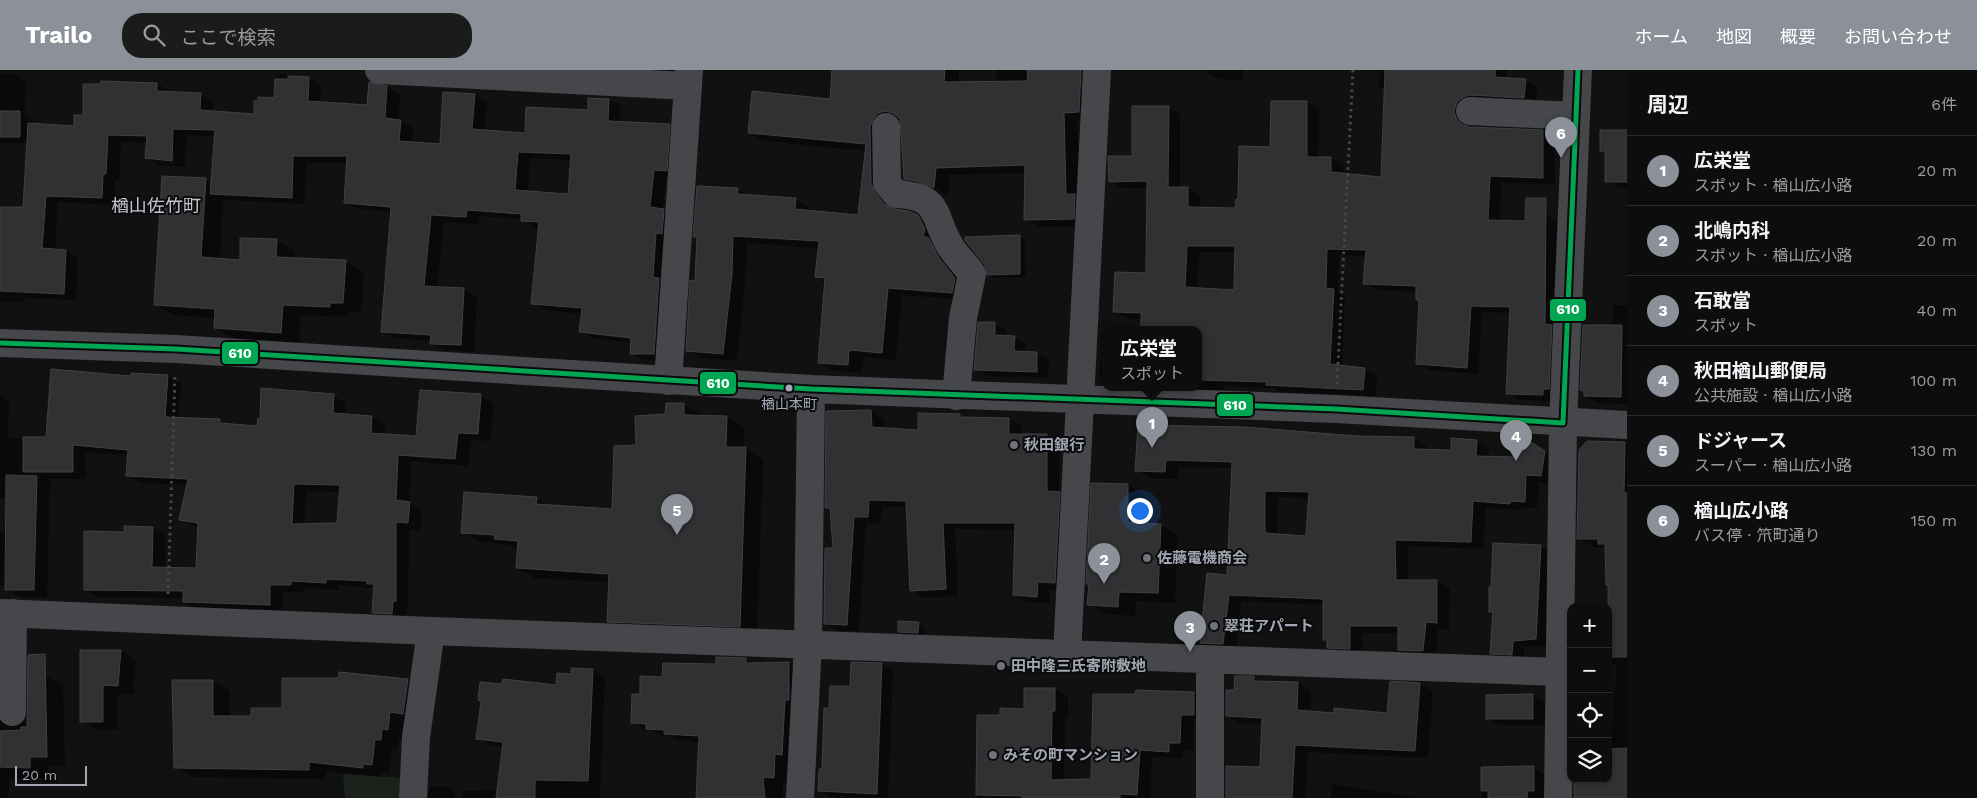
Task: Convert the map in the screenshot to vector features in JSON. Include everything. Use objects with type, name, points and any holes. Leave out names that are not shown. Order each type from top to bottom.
[{"type":"street","points":[[379,70],[688,78],[668,381]]},
{"type":"street","points":[[1068,654],[1098,70]]},
{"type":"street","points":[[1558,798],[1563,423],[1578,70]]},
{"type":"street","points":[[1470,111],[1576,116]]},
{"type":"street","points":[[886,127],[887,183],[896,194],[915,195],[929,202],[953,251],[972,274],[963,318],[956,396]]},
{"type":"street","points":[[0,343],[176,350],[811,389],[1336,410],[1627,425]]},
{"type":"street","points":[[800,798],[808,644],[811,389]]},
{"type":"street","points":[[12,712],[6,613],[167,618],[431,631],[1561,672]]},
{"type":"street","points":[[413,798],[416,737],[431,631]]},
{"type":"street","points":[[1210,660],[1210,798]]},
{"type":"path","points":[[1336,410],[1353,70]]},
{"type":"path","points":[[167,618],[176,350]]},
{"type":"shaded area","points":[[343,774],[405,778],[404,798],[345,798]]},
{"type":"building","points":[[832,70],[945,70],[944,82],[1028,81],[1027,70],[1081,70],[1079,112],[1064,113],[1066,194],[1075,194],[1074,219],[1024,220],[1025,165],[936,168],[934,188],[916,181],[904,179],[900,119],[893,113],[885,111],[878,113],[870,127],[871,183],[884,204],[894,209],[918,215],[925,229],[923,237],[928,237],[939,258],[955,278],[952,293],[888,288],[882,353],[849,350],[848,365],[818,363],[825,278],[815,277],[819,241],[733,236],[732,274],[723,354],[686,351],[690,280],[695,281],[697,237],[693,237],[697,186],[738,188],[737,194],[796,198],[795,209],[858,215],[866,144],[748,133],[752,91],[830,99]]},
{"type":"building","points":[[1385,70],[1495,70],[1495,77],[1526,79],[1524,98],[1470,95],[1463,97],[1457,102],[1454,111],[1456,118],[1461,124],[1469,127],[1543,130],[1543,178],[1490,176],[1488,220],[1525,221],[1526,198],[1546,198],[1545,324],[1552,325],[1549,389],[1543,389],[1543,395],[1506,394],[1510,307],[1471,306],[1467,368],[1416,364],[1419,300],[1416,300],[1416,286],[1363,284],[1366,250],[1327,249],[1326,288],[1334,289],[1330,364],[1365,368],[1363,390],[1266,385],[1267,382],[1202,380],[1202,326],[1141,326],[1141,313],[1113,312],[1115,272],[1146,273],[1147,181],[1109,182],[1108,156],[1132,156],[1132,106],[1169,106],[1168,187],[1188,187],[1188,207],[1235,208],[1236,199],[1238,199],[1239,146],[1270,147],[1271,101],[1307,101],[1307,157],[1331,157],[1331,172],[1381,177]],"holes":[[[1187,246],[1235,246],[1234,290],[1185,287]]]},
{"type":"building","points":[[288,76],[309,77],[308,101],[367,105],[369,82],[387,86],[385,118],[401,120],[399,141],[440,144],[443,92],[475,94],[472,129],[525,133],[526,107],[588,110],[588,98],[609,99],[608,121],[670,124],[667,171],[654,170],[650,207],[664,209],[662,234],[656,233],[653,277],[659,278],[654,354],[630,354],[631,338],[579,332],[582,308],[531,304],[539,222],[521,221],[521,214],[467,210],[466,217],[431,215],[424,286],[464,288],[461,345],[430,344],[431,335],[381,332],[391,207],[344,203],[347,156],[293,156],[292,198],[210,194],[215,130],[173,129],[172,161],[145,158],[147,136],[108,135],[106,174],[103,174],[102,198],[46,196],[42,248],[66,250],[64,294],[0,291],[0,207],[23,207],[28,123],[74,126],[74,115],[83,115],[83,84],[100,84],[101,81],[157,83],[157,91],[201,93],[200,110],[254,114],[254,101],[258,101],[258,97],[274,98],[275,79],[288,79]],"holes":[[[518,152],[571,154],[568,194],[515,190]]]},
{"type":"building","points":[[0,111],[20,111],[20,137],[0,137]]},
{"type":"building","points":[[1600,130],[1627,130],[1627,182],[1605,182],[1605,151],[1600,151]]},
{"type":"building","points":[[162,176],[206,178],[201,257],[240,260],[240,238],[277,239],[276,257],[346,260],[343,303],[330,303],[330,307],[283,305],[281,333],[214,328],[215,309],[154,305]]},
{"type":"building","points":[[1020,235],[1020,274],[987,275],[985,265],[965,240],[965,237]]},
{"type":"building","points":[[978,322],[995,322],[995,335],[1015,336],[1014,351],[1037,352],[1037,372],[974,370]]},
{"type":"building","points":[[1583,325],[1622,325],[1621,397],[1584,396],[1584,391],[1580,390]]},
{"type":"building","points":[[51,369],[131,376],[131,373],[168,375],[165,417],[220,419],[220,423],[257,426],[258,418],[260,419],[261,388],[334,394],[333,413],[372,416],[371,433],[416,436],[420,390],[481,394],[478,434],[458,433],[455,459],[398,455],[396,500],[410,502],[408,523],[396,522],[396,601],[393,601],[392,614],[372,613],[374,584],[367,584],[367,581],[326,579],[326,583],[291,581],[291,585],[270,585],[270,605],[183,602],[183,591],[84,590],[84,531],[124,532],[124,526],[153,527],[152,567],[196,568],[198,523],[179,520],[188,479],[126,476],[128,450],[73,445],[73,472],[23,472],[23,437],[46,437]],"holes":[[[294,484],[340,485],[337,523],[292,524]]]},
{"type":"building","points":[[666,403],[684,403],[684,415],[727,416],[726,447],[746,447],[740,627],[607,622],[609,574],[516,568],[518,541],[494,539],[495,535],[461,533],[464,492],[537,497],[536,504],[612,509],[614,446],[636,445],[635,416],[665,414]]},
{"type":"building","points":[[871,410],[872,427],[918,430],[918,413],[960,414],[960,417],[1009,418],[1009,434],[1047,434],[1047,491],[1060,492],[1055,583],[1038,582],[1037,597],[1013,595],[1015,523],[943,523],[946,589],[910,591],[906,501],[869,500],[868,517],[854,517],[847,625],[824,624],[825,548],[833,548],[830,508],[825,508],[826,411]]},
{"type":"building","points":[[1138,425],[1245,427],[1357,436],[1414,437],[1414,449],[1451,450],[1451,438],[1477,440],[1476,456],[1516,457],[1516,441],[1531,442],[1545,451],[1541,476],[1526,475],[1525,502],[1510,501],[1510,504],[1473,501],[1471,542],[1395,540],[1396,580],[1437,580],[1437,623],[1426,622],[1423,651],[1398,650],[1398,626],[1350,626],[1350,649],[1327,648],[1327,640],[1323,640],[1323,599],[1229,595],[1223,644],[1200,643],[1207,573],[1227,575],[1232,462],[1166,460],[1165,472],[1135,471]],"holes":[[[1265,491],[1309,492],[1306,536],[1265,533]]]},
{"type":"building","points":[[1587,441],[1625,442],[1624,493],[1627,493],[1627,657],[1612,657],[1612,603],[1608,603],[1605,544],[1598,544],[1598,539],[1577,539],[1579,450]]},
{"type":"building","points":[[6,475],[37,476],[34,590],[5,590]]},
{"type":"building","points":[[1091,483],[1128,484],[1128,522],[1161,524],[1158,593],[1119,592],[1118,607],[1087,605],[1089,584],[1086,584]]},
{"type":"building","points":[[1493,543],[1541,545],[1536,639],[1513,641],[1512,655],[1490,654],[1493,612],[1489,612],[1489,587],[1491,587]]},
{"type":"building","points":[[898,621],[919,622],[918,633],[898,632]]},
{"type":"building","points":[[80,650],[121,650],[118,686],[103,685],[103,722],[80,722]]},
{"type":"building","points":[[45,654],[47,757],[30,757],[30,768],[0,767],[0,731],[21,730],[21,727],[27,727],[28,655]]},
{"type":"building","points":[[716,657],[746,658],[746,663],[789,662],[789,700],[785,700],[782,755],[775,754],[774,778],[763,777],[765,798],[696,798],[699,736],[664,734],[664,730],[646,729],[646,724],[631,723],[632,694],[640,694],[640,676],[662,677],[663,663],[716,664]]},
{"type":"building","points":[[851,662],[882,663],[877,794],[818,791],[819,769],[822,769],[824,708],[829,708],[830,686],[850,686]]},
{"type":"building","points":[[571,668],[593,669],[588,781],[535,780],[535,798],[496,798],[503,742],[476,739],[481,701],[478,700],[480,682],[502,684],[503,679],[556,685],[557,673],[571,674]]},
{"type":"building","points":[[339,672],[408,679],[403,714],[390,712],[388,730],[382,729],[381,740],[375,740],[372,765],[363,764],[363,768],[309,762],[309,770],[174,768],[172,680],[213,680],[213,716],[251,716],[251,708],[282,708],[282,678],[338,678]]},
{"type":"building","points":[[1235,676],[1254,676],[1254,681],[1298,682],[1297,710],[1334,713],[1334,708],[1387,713],[1390,681],[1420,683],[1415,751],[1295,745],[1292,798],[1226,798],[1226,766],[1260,767],[1262,718],[1226,716],[1226,690],[1234,690]]},
{"type":"building","points":[[1024,688],[1055,688],[1055,711],[1052,711],[1051,780],[1091,779],[1093,694],[1135,694],[1136,690],[1194,692],[1194,715],[1181,715],[1180,743],[1169,743],[1169,752],[1140,750],[1137,795],[1120,794],[1120,798],[1022,798],[1022,796],[976,795],[977,715],[1000,715],[1000,708],[1024,709]]},
{"type":"building","points":[[1533,694],[1533,719],[1486,719],[1486,695]]},
{"type":"building","points":[[1627,748],[1627,798],[1574,798],[1574,783],[1612,783],[1612,749]]},
{"type":"building","points":[[1534,766],[1534,791],[1528,791],[1527,798],[1488,798],[1488,791],[1481,791],[1481,767]]},
{"type":"transit line","name":"610","points":[[0,343],[176,349],[811,389],[1336,409],[1563,423],[1578,70]]},
{"type":"place","name":"楢山広小路","points":[[1561,158]]},
{"type":"place","name":"楢山本町","points":[[789,388]]},
{"type":"place","name":"秋田銀行","points":[[1014,445]]},
{"type":"place","name":"広栄堂","points":[[1152,448]]},
{"type":"place","name":"秋田楢山郵便局","points":[[1516,461]]},
{"type":"place","name":"ドジャース","points":[[677,535]]},
{"type":"place","name":"佐藤電機商会","points":[[1147,558]]},
{"type":"place","name":"北嶋内科","points":[[1104,584]]},
{"type":"place","name":"翠荘アパート","points":[[1214,626]]},
{"type":"place","name":"石敢當","points":[[1190,652]]},
{"type":"place","name":"田中隆三氏寄附敷地","points":[[1001,666]]},
{"type":"place","name":"みその町マンション","points":[[993,755]]},
{"type":"district","name":"楢山佐竹町","points":[[156,206]]}]
